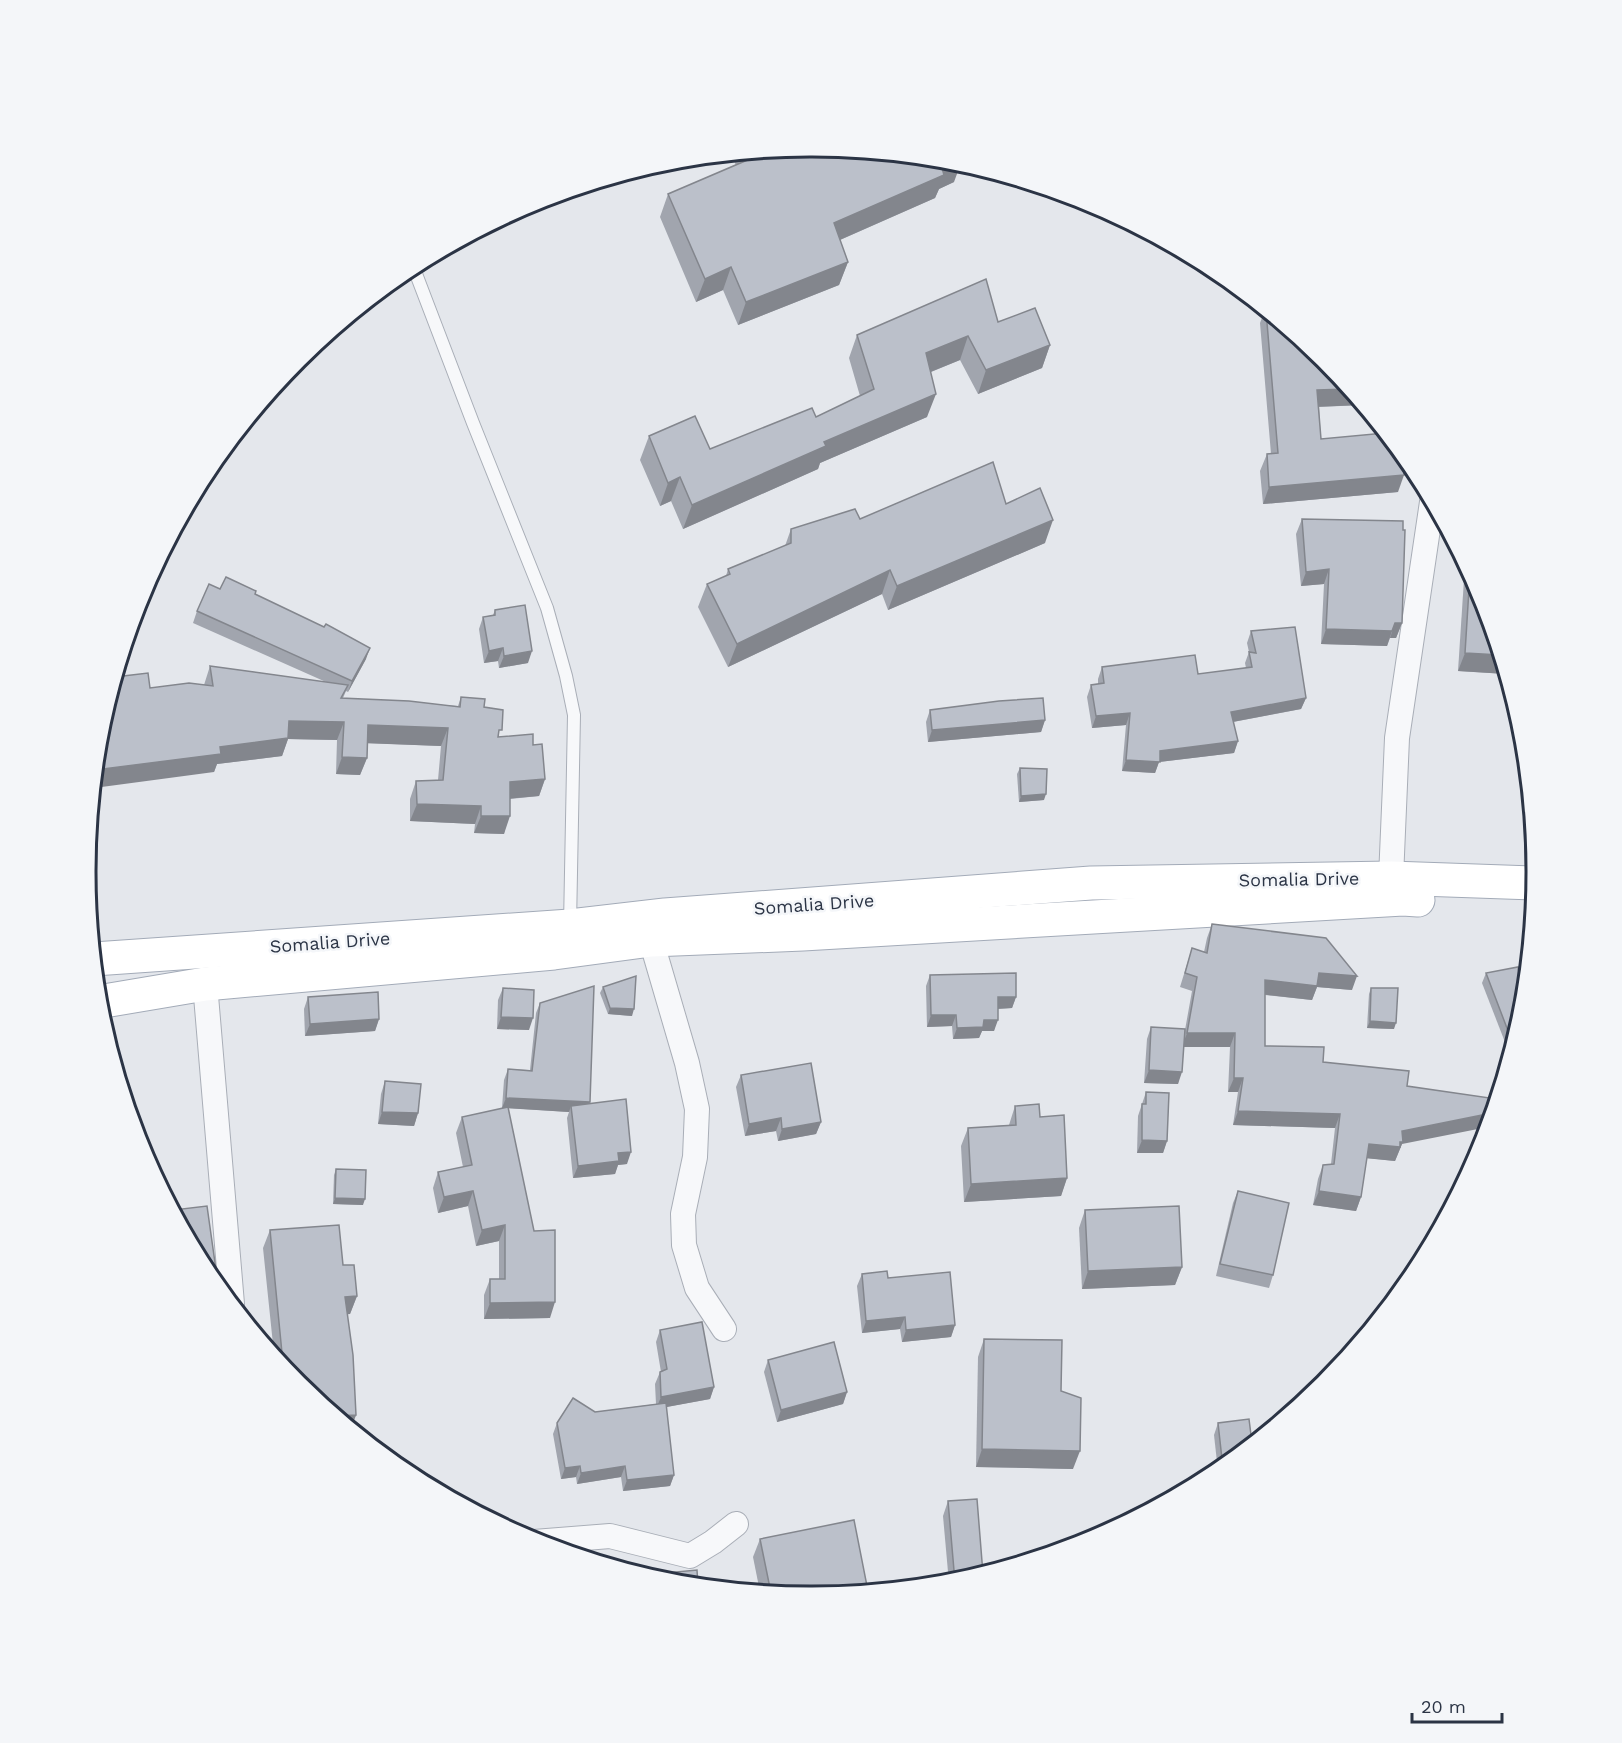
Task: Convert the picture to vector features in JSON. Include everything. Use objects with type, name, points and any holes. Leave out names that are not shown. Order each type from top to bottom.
[{"type":"main road","name":"Somalia Drive","points":[[101,958],[570,926],[665,915],[1091,883],[1391,878],[1526,883]]},
{"type":"main road","name":"Somalia Drive","points":[[108,1000],[205,984],[554,953],[651,940],[803,934],[1404,899],[1525,905]]},
{"type":"street","points":[[1391,878],[1397,738],[1430,514]]},
{"type":"street","points":[[651,940],[687,1063],[697,1109],[695,1157],[683,1214],[684,1245],[697,1288],[724,1329]]},
{"type":"street","points":[[205,984],[231,1289]]},
{"type":"street","points":[[558,1540],[610,1536],[690,1556],[736,1524]]},
{"type":"lane","points":[[417,275],[472,423],[547,608],[566,676],[574,715],[570,926]]},
{"type":"building","points":[[811,156],[858,158],[942,169],[944,175],[834,223],[848,262],[746,302],[731,267],[705,279],[668,194],[748,160],[764,158]]},
{"type":"building","points":[[986,279],[998,322],[1035,308],[1050,345],[986,370],[968,336],[926,353],[936,394],[824,442],[826,446],[692,505],[680,477],[668,483],[649,436],[695,416],[710,449],[812,408],[816,417],[874,389],[857,335]]},
{"type":"building","points":[[1267,321],[1317,366],[1339,389],[1317,390],[1321,439],[1376,434],[1404,471],[1404,475],[1269,487],[1267,454],[1278,453]]},
{"type":"building","points":[[993,462],[1006,504],[1040,488],[1053,520],[897,586],[890,570],[737,644],[707,584],[730,574],[728,569],[791,543],[791,529],[855,509],[860,519]]},
{"type":"building","points":[[1302,519],[1403,521],[1403,530],[1405,530],[1402,623],[1395,623],[1392,631],[1326,629],[1329,569],[1306,572]]},
{"type":"building","points":[[226,577],[256,591],[255,594],[324,627],[326,624],[370,648],[352,681],[197,611],[209,584],[220,589]]},
{"type":"building","points":[[1469,591],[1492,655],[1465,653]]},
{"type":"building","points":[[525,605],[532,651],[504,656],[503,648],[489,651],[483,617],[495,615],[495,610]]},
{"type":"building","points":[[1295,627],[1306,698],[1231,712],[1238,741],[1160,751],[1160,762],[1126,760],[1130,713],[1096,716],[1091,685],[1104,683],[1102,667],[1195,655],[1198,674],[1252,667],[1249,652],[1256,653],[1251,631]]},
{"type":"building","points":[[210,666],[348,685],[341,698],[409,701],[460,707],[461,697],[485,699],[484,707],[503,710],[502,730],[499,730],[498,737],[533,734],[533,745],[542,744],[545,779],[510,782],[510,816],[481,816],[481,806],[417,804],[416,781],[443,780],[448,728],[368,725],[367,758],[342,757],[344,722],[289,721],[288,738],[220,747],[221,754],[104,769],[123,676],[148,673],[150,688],[189,683],[213,686]]},
{"type":"building","points":[[1043,698],[1045,720],[932,730],[930,710]]},
{"type":"building","points":[[1020,768],[1047,769],[1046,794],[1021,796]]},
{"type":"building","points":[[1212,924],[1326,938],[1357,976],[1319,973],[1317,986],[1265,980],[1265,1046],[1324,1047],[1323,1062],[1409,1071],[1407,1086],[1489,1098],[1483,1115],[1402,1131],[1403,1142],[1400,1142],[1400,1147],[1369,1144],[1361,1197],[1319,1191],[1323,1165],[1334,1164],[1340,1114],[1238,1111],[1243,1078],[1234,1078],[1235,1033],[1187,1033],[1197,977],[1185,973],[1192,948],[1207,953]]},
{"type":"building","points":[[1518,967],[1508,1030],[1486,973]]},
{"type":"building","points":[[1016,973],[1016,997],[998,997],[998,1020],[984,1020],[983,1027],[957,1028],[956,1015],[931,1015],[930,975]]},
{"type":"building","points":[[636,976],[634,1009],[610,1008],[603,987]]},
{"type":"building","points":[[594,986],[590,1102],[506,1098],[508,1069],[532,1071],[540,1003]]},
{"type":"building","points":[[503,988],[534,990],[533,1018],[501,1017]]},
{"type":"building","points":[[1371,988],[1398,988],[1396,1023],[1370,1021]]},
{"type":"building","points":[[378,992],[379,1019],[310,1024],[308,997]]},
{"type":"building","points":[[1151,1027],[1185,1029],[1182,1072],[1149,1070]]},
{"type":"building","points":[[811,1063],[821,1122],[782,1129],[781,1118],[749,1124],[741,1075]]},
{"type":"building","points":[[385,1081],[421,1084],[418,1113],[382,1112]]},
{"type":"building","points":[[1146,1092],[1169,1093],[1167,1141],[1142,1140],[1142,1104],[1146,1104]]},
{"type":"building","points":[[626,1099],[631,1152],[618,1153],[619,1161],[578,1166],[571,1106]]},
{"type":"building","points":[[1039,1104],[1040,1117],[1064,1115],[1067,1178],[971,1184],[968,1128],[1016,1125],[1015,1106]]},
{"type":"building","points":[[508,1107],[534,1231],[555,1230],[555,1302],[490,1303],[490,1279],[505,1279],[505,1225],[482,1230],[473,1191],[444,1197],[438,1172],[472,1165],[462,1117]]},
{"type":"building","points":[[336,1169],[366,1170],[365,1199],[335,1198]]},
{"type":"building","points":[[1238,1191],[1289,1203],[1273,1275],[1220,1264]]},
{"type":"building","points":[[207,1206],[216,1269],[192,1229],[181,1209]]},
{"type":"building","points":[[1179,1206],[1182,1267],[1088,1271],[1085,1210]]},
{"type":"building","points":[[339,1225],[343,1265],[354,1265],[357,1296],[345,1297],[353,1355],[356,1415],[348,1415],[340,1409],[282,1353],[270,1230]]},
{"type":"building","points":[[887,1271],[888,1278],[950,1272],[955,1325],[906,1330],[905,1317],[866,1321],[862,1274]]},
{"type":"building","points":[[702,1322],[714,1387],[661,1397],[660,1372],[667,1369],[660,1330]]},
{"type":"building","points":[[984,1339],[1062,1340],[1061,1391],[1081,1398],[1080,1451],[982,1449]]},
{"type":"building","points":[[834,1342],[847,1392],[781,1410],[768,1360]]},
{"type":"building","points":[[573,1398],[595,1412],[666,1403],[674,1475],[627,1480],[625,1466],[581,1473],[580,1466],[565,1468],[557,1423]]},
{"type":"building","points":[[1249,1419],[1251,1435],[1222,1456],[1218,1423]]},
{"type":"building","points":[[977,1499],[982,1565],[954,1572],[948,1501]]},
{"type":"building","points":[[854,1520],[867,1584],[769,1585],[760,1539]]},
{"type":"building","points":[[697,1570],[697,1577],[672,1573],[670,1573]]}]
